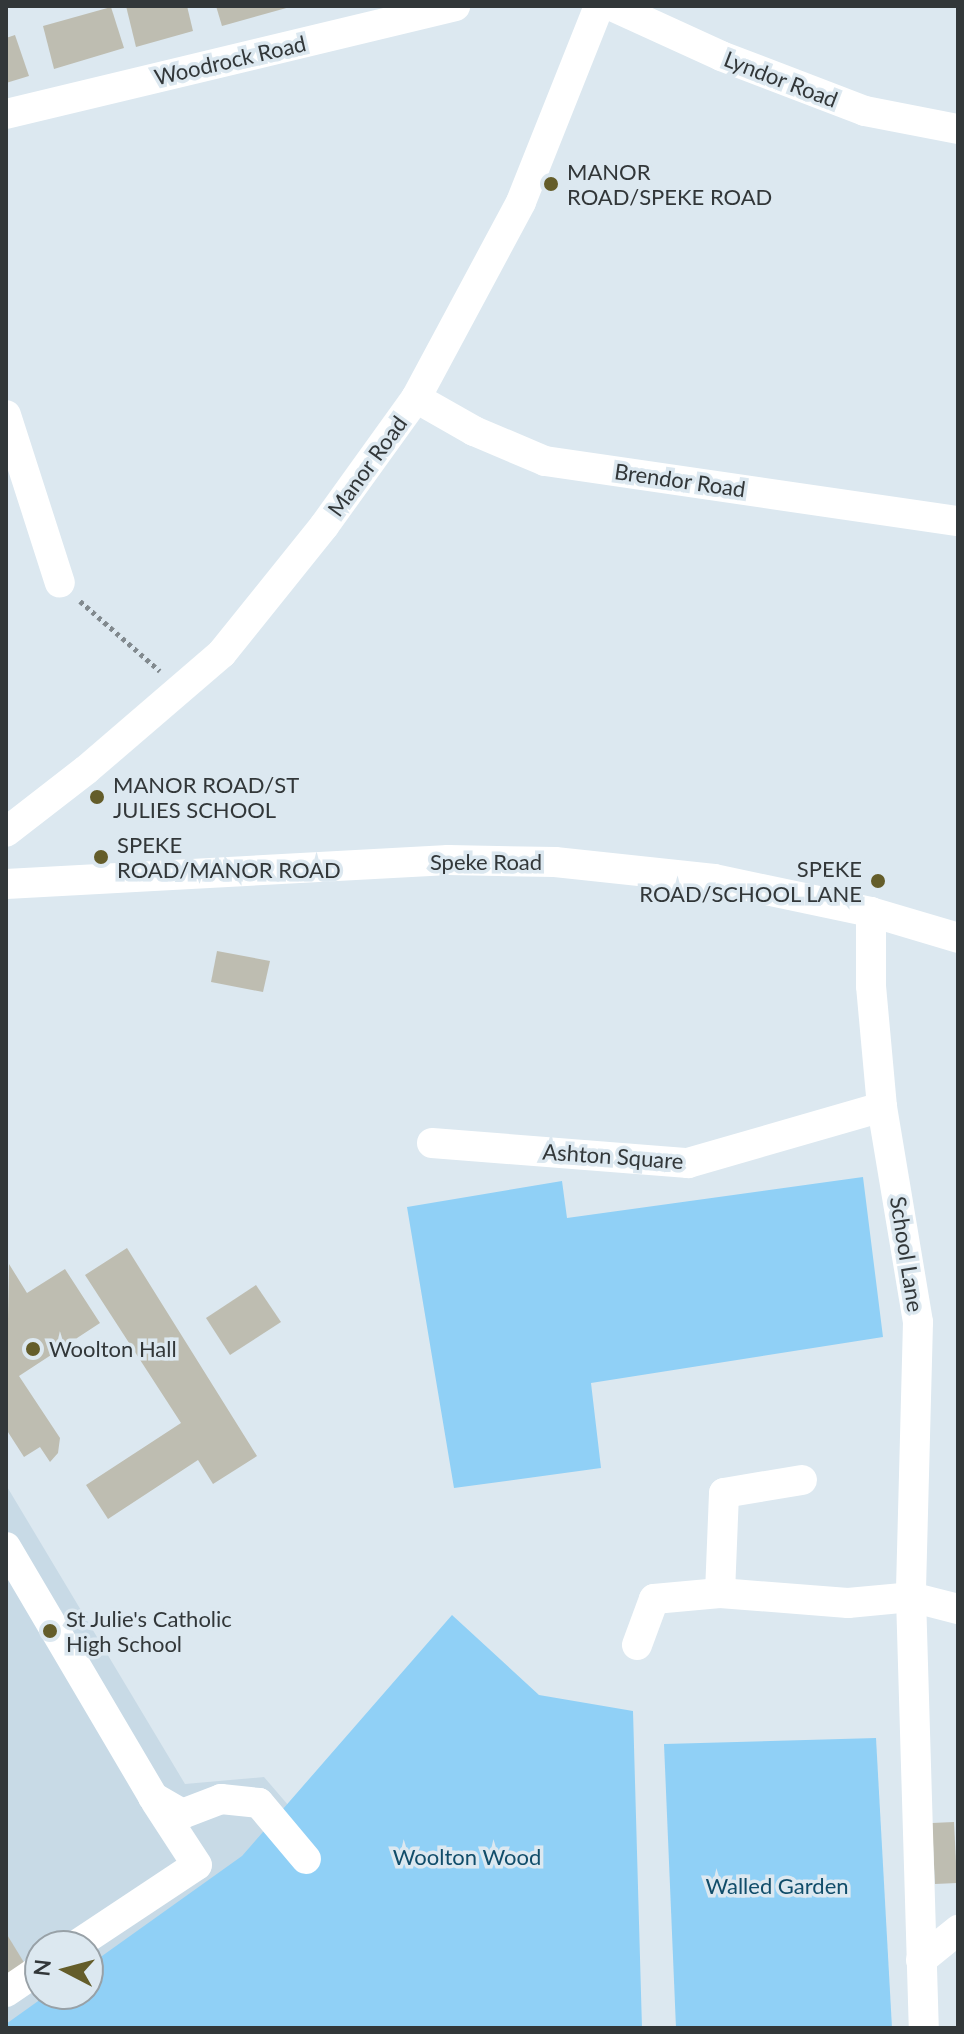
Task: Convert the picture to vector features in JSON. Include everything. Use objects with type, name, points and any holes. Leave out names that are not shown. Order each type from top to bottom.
[{"type":"street","name":"Woodrock Road","points":[[6,114],[455,6]]},
{"type":"street","name":"Manor Road","points":[[6,832],[86,770],[222,653],[324,526],[416,398],[521,202],[599,6]]},
{"type":"street","name":"Lyndor Road","points":[[612,6],[721,56],[865,111],[958,129]]},
{"type":"street","name":"Brendor Road","points":[[416,398],[474,431],[545,461],[958,521]]},
{"type":"street","points":[[6,415],[60,583]]},
{"type":"street","name":"Speke Road","points":[[6,884],[448,860],[555,862],[714,879],[871,912],[958,938]]},
{"type":"street","name":"School Lane","points":[[871,912],[871,986],[882,1107],[918,1322],[911,1597],[924,2028]]},
{"type":"street","name":"Ashton Square","points":[[432,1143],[688,1163],[882,1107]]},
{"type":"street","points":[[720,1593],[724,1493],[802,1480]]},
{"type":"street","points":[[6,1547],[153,1797],[197,1865],[99,1930]]},
{"type":"street","points":[[637,1645],[654,1599],[720,1593],[848,1603],[911,1597],[958,1609]]},
{"type":"street","points":[[153,1797],[182,1814],[221,1799],[259,1803],[306,1859]]},
{"type":"street","points":[[921,1960],[958,1930]]},
{"type":"street","points":[[6,1992],[24,1980]]},
{"type":"path","points":[[60,583],[179,687]]},
{"type":"shaded area","name":"St Julie's Catholic High School","points":[[6,1485],[185,1784],[264,1777],[320,1842],[123,1987],[104,1994],[104,1930],[24,1930],[24,2010],[57,2010],[6,2028]]},
{"type":"green space","points":[[863,1177],[883,1337],[591,1383],[601,1468],[454,1488],[407,1207],[562,1181],[567,1218]]},
{"type":"green space","name":"Woolton Wood","points":[[452,1615],[539,1695],[633,1711],[642,2028],[6,2028],[6,2024],[26,2010],[104,2010],[104,1955],[242,1856]]},
{"type":"green space","name":"Walled Garden","points":[[876,1738],[892,2028],[676,2028],[664,1744]]},
{"type":"building","points":[[126,6],[187,6],[193,31],[136,47]]},
{"type":"building","points":[[216,6],[290,6],[290,7],[222,26]]},
{"type":"building","points":[[111,7],[124,48],[54,69],[43,26]]},
{"type":"building","points":[[15,35],[29,76],[6,83],[6,38]]},
{"type":"building","points":[[217,951],[270,961],[263,992],[211,982]]},
{"type":"building","points":[[127,1248],[257,1456],[213,1484],[198,1460],[108,1519],[86,1485],[181,1423],[85,1275]]},
{"type":"building","name":"Woolton Hall","points":[[9,1264],[27,1293],[65,1269],[100,1323],[19,1376],[60,1438],[58,1453],[50,1462],[40,1447],[24,1457],[6,1429]]},
{"type":"building","points":[[256,1285],[281,1322],[230,1355],[206,1318]]},
{"type":"building","points":[[954,1822],[957,1883],[935,1884],[932,1823]]},
{"type":"building","points":[[6,1933],[24,1962],[24,1971],[6,1982]]},
{"type":"place","name":"MANOR ROAD/SPEKE ROAD","points":[[551,184]]},
{"type":"place","name":"MANOR ROAD/ST JULIES SCHOOL","points":[[97,797]]},
{"type":"place","name":"SPEKE ROAD/MANOR ROAD","points":[[101,857]]},
{"type":"place","name":"SPEKE ROAD/SCHOOL LANE","points":[[878,881]]},
{"type":"place","name":"Woolton Hall","points":[[33,1349]]},
{"type":"place","name":"St Julie's Catholic High School","points":[[50,1631]]}]
